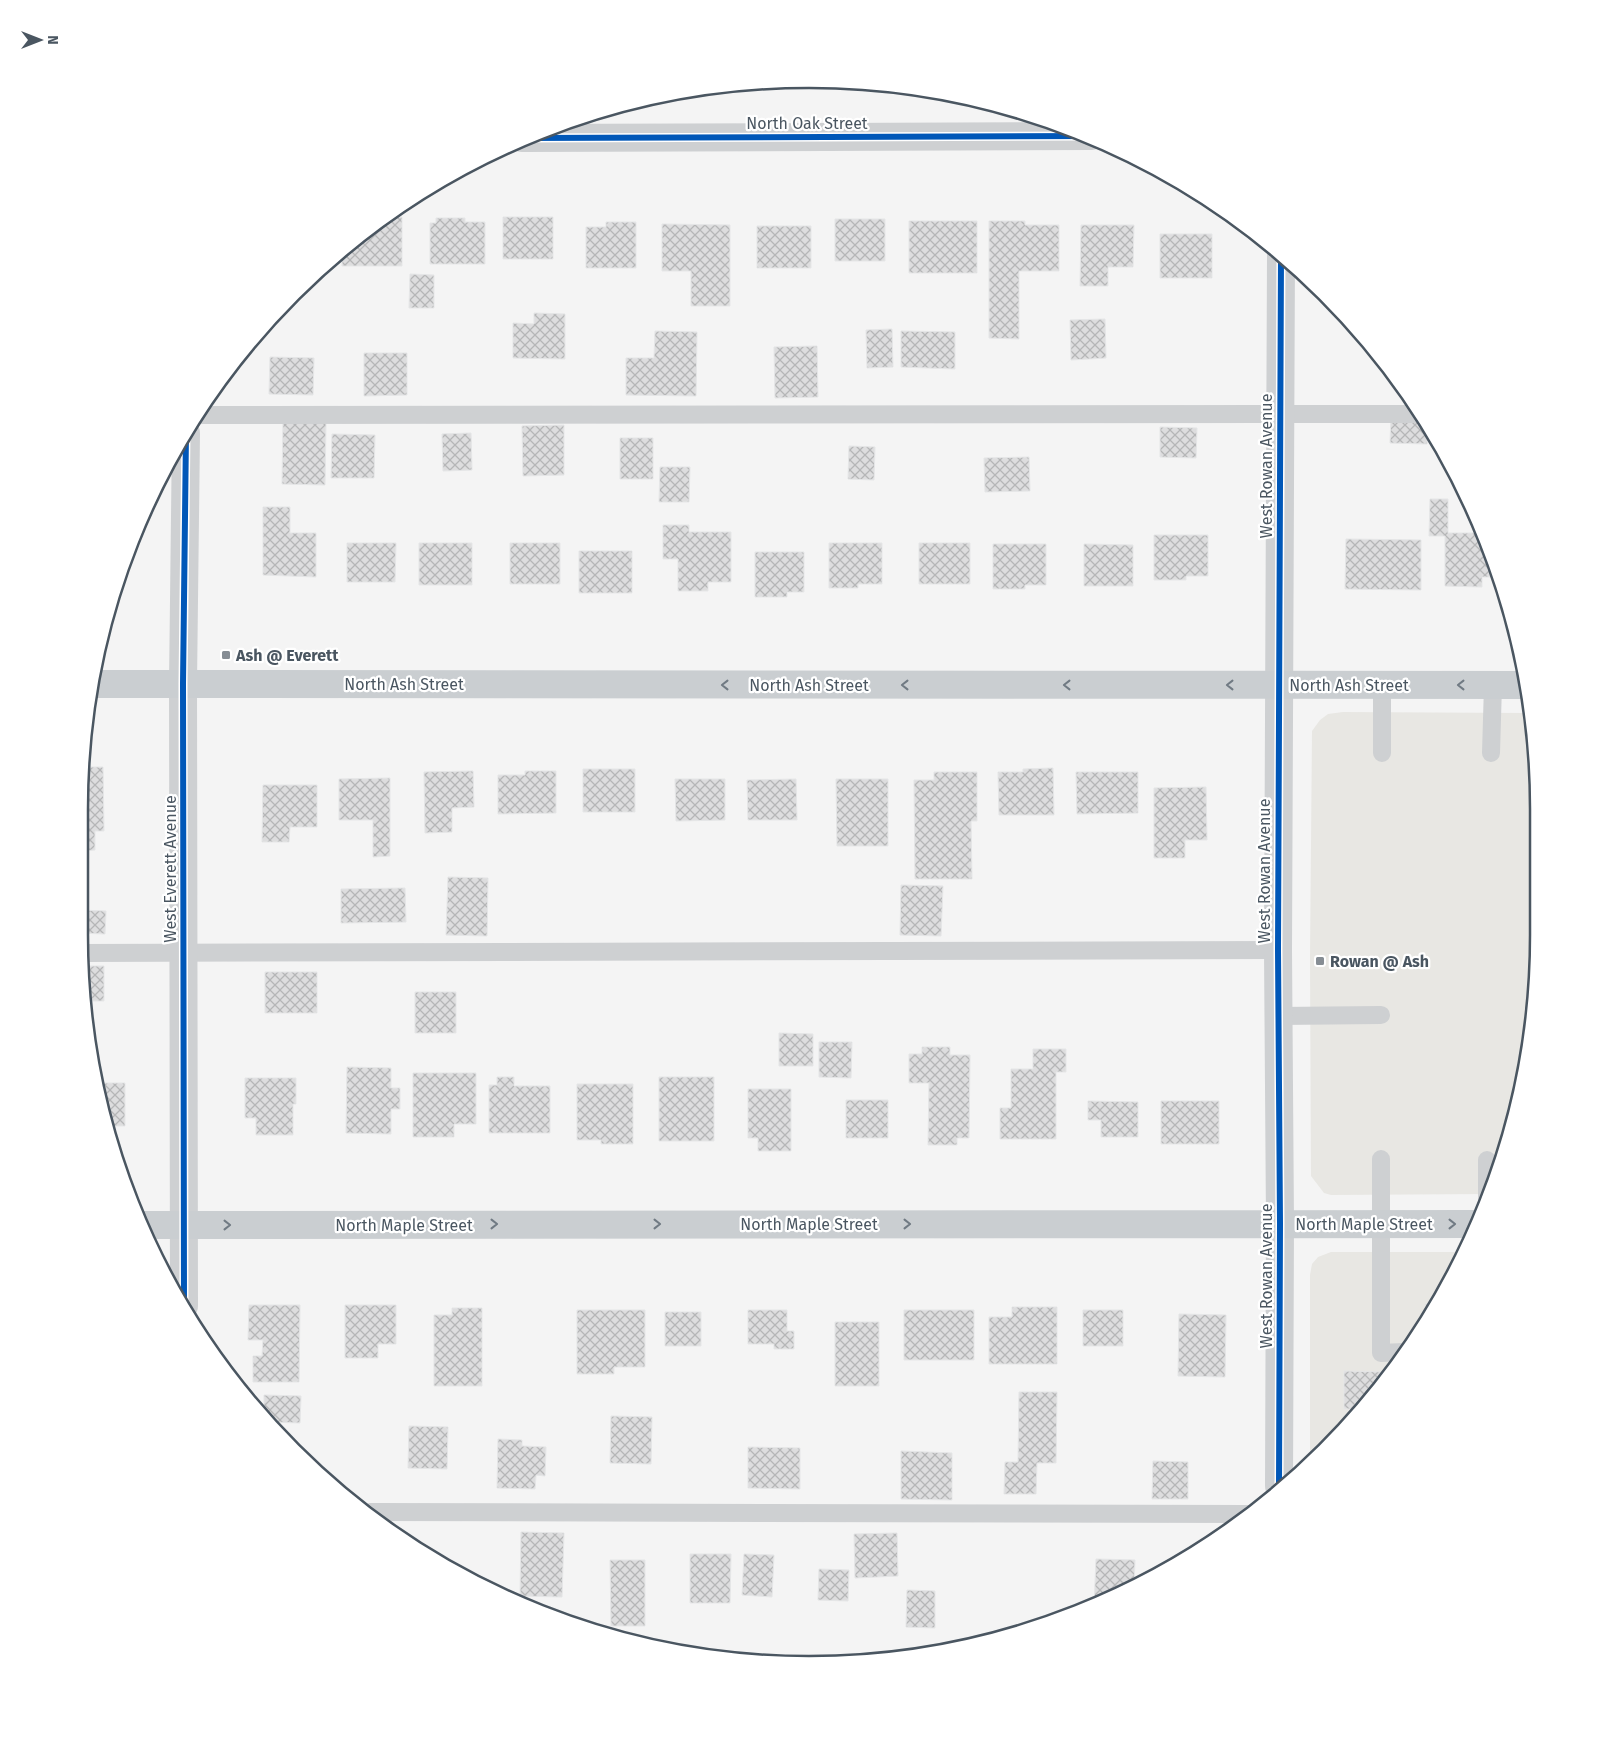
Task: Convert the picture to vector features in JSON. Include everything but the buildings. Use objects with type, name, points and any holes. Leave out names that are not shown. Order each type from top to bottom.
[{"type":"main road","name":"North Ash Street","points":[[99,684],[1520,685]]},
{"type":"main road","name":"North Maple Street","points":[[149,1225],[1470,1224]]},
{"type":"street","name":"North Oak Street","points":[[544,138],[1069,136]]},
{"type":"street","name":"West Rowan Avenue","points":[[1279,1482],[1278,950],[1281,264]]},
{"type":"street","name":"West Everett Avenue","points":[[184,1296],[183,684],[186,445]]},
{"type":"lane","points":[[205,415],[1413,414]]},
{"type":"lane","points":[[1382,685],[1382,753]]},
{"type":"lane","points":[[1492,753],[1493,685]]},
{"type":"lane","points":[[88,953],[1278,950]]},
{"type":"lane","points":[[1279,1016],[1382,1015]]},
{"type":"lane","points":[[1382,1159],[1382,1353],[1397,1352]]},
{"type":"lane","points":[[1487,1160],[1487,1181]]},
{"type":"lane","points":[[377,1512],[1239,1514]]},
{"type":"shaded area","points":[[1343,712],[1524,713],[1529,762],[1530,809],[1529,982],[1517,1076],[1506,1122],[1482,1194],[1331,1195],[1324,1193],[1311,1176],[1312,731],[1320,720],[1328,714]]},
{"type":"shaded area","points":[[1331,1252],[1457,1252],[1434,1296],[1409,1336],[1351,1411],[1310,1453],[1310,1275],[1312,1264],[1318,1257]]},
{"type":"cycle path","points":[[544,138],[1069,136]]},
{"type":"cycle path","points":[[1279,1482],[1278,950],[1281,264]]},
{"type":"cycle path","points":[[184,1296],[183,684],[186,445]]},
{"type":"place","name":"Ash @ Everett","points":[[226,655]]},
{"type":"place","name":"Rowan @ Ash","points":[[1320,961]]}]
